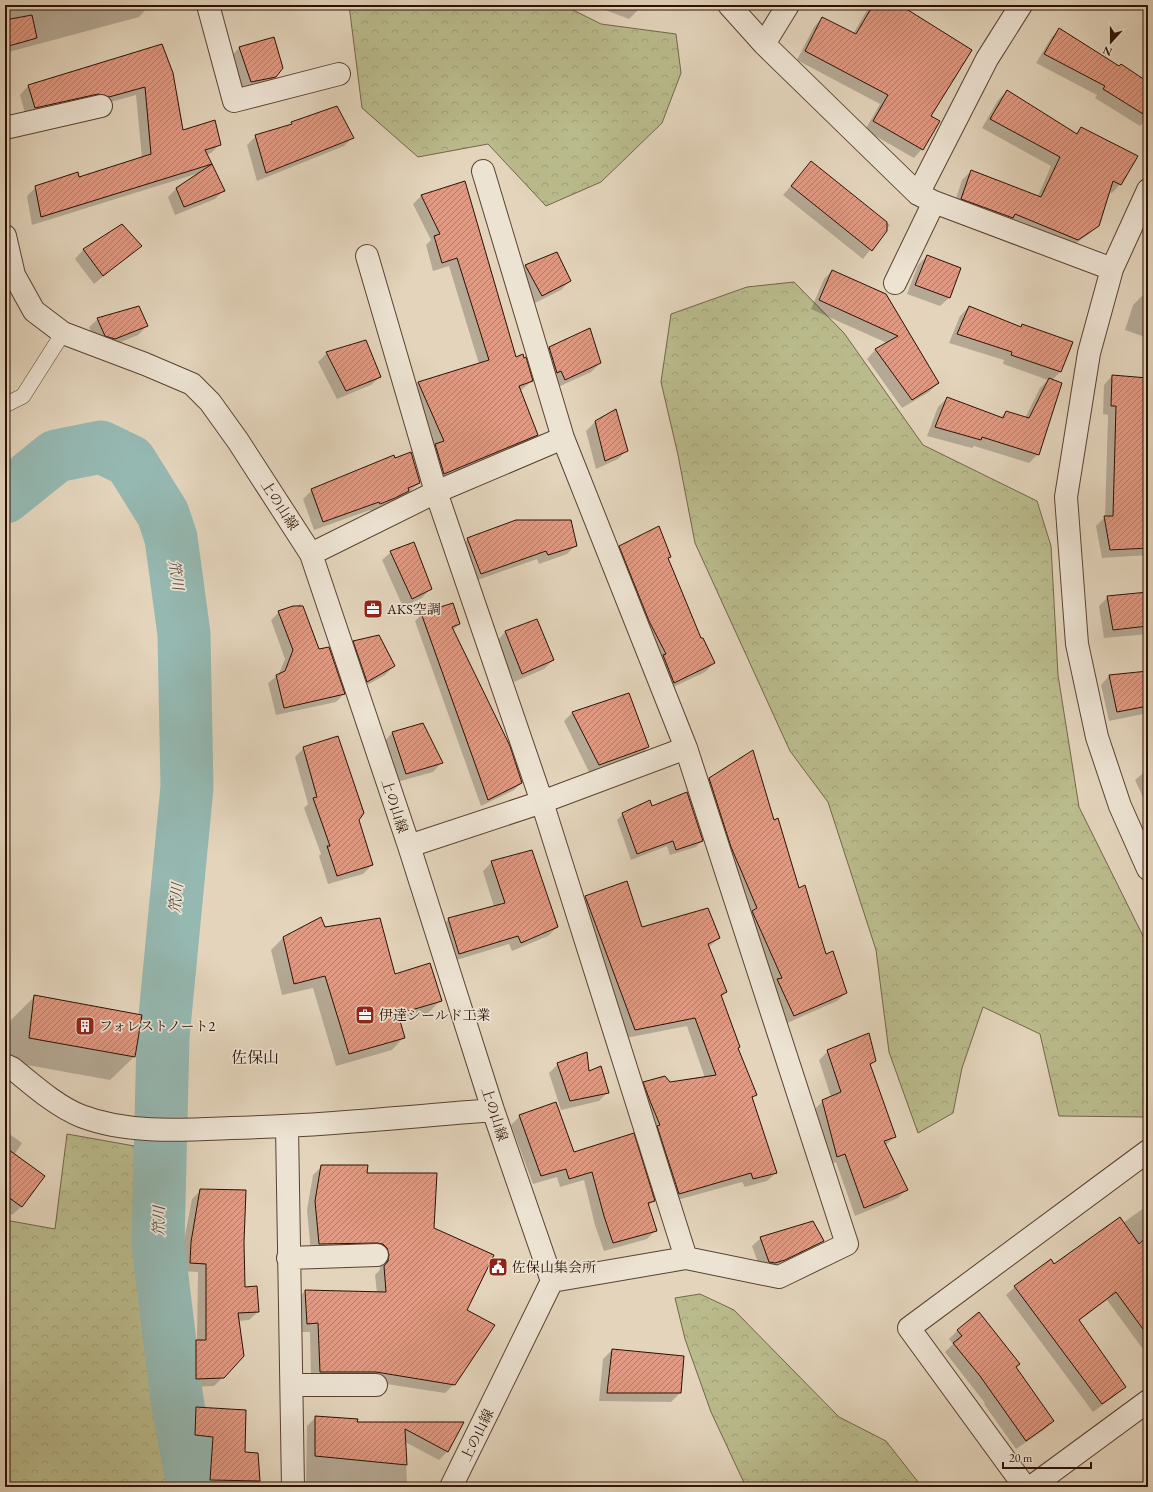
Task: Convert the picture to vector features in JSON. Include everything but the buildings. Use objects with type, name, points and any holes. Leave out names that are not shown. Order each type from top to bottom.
[{"type":"street","points":[[208,5],[234,101],[339,74]]},
{"type":"street","points":[[729,5],[764,44],[926,198],[1112,269]]},
{"type":"street","points":[[764,44],[788,5]]},
{"type":"street","points":[[895,283],[926,198],[987,59],[1021,5]]},
{"type":"street","points":[[5,128],[101,106]]},
{"type":"street","points":[[483,171],[563,438],[686,748],[847,1244],[779,1277],[686,1258],[552,1281]]},
{"type":"street","points":[[1148,190],[1112,269],[1089,354],[1066,497],[1077,644],[1097,737],[1120,806],[1148,869]]},
{"type":"street","name":"上の山線","points":[[5,240],[14,275],[34,311],[63,333],[145,364],[192,384],[210,402],[238,440],[311,554],[408,846],[493,1110],[552,1281],[451,1487]]},
{"type":"street","points":[[367,256],[436,492],[542,802],[686,1258]]},
{"type":"street","points":[[311,554],[436,492],[563,438]]},
{"type":"street","points":[[408,846],[542,802],[686,748]]},
{"type":"street","points":[[5,1065],[12,1068],[53,1100],[81,1116],[123,1127],[191,1130],[287,1127],[493,1110]]},
{"type":"street","points":[[287,1127],[293,1487]]},
{"type":"street","points":[[1025,1487],[909,1328],[1148,1152]]},
{"type":"street","points":[[288,1258],[377,1255]]},
{"type":"street","points":[[292,1385],[376,1385]]},
{"type":"street","points":[[1031,1487],[1148,1401]]},
{"type":"lane","points":[[5,406],[23,396],[63,333]]},
{"type":"green space","points":[[349,5],[563,5],[601,24],[676,34],[681,73],[662,123],[601,182],[546,206],[488,144],[418,157],[362,108]]},
{"type":"green space","points":[[794,282],[844,333],[923,445],[1037,501],[1051,546],[1058,675],[1079,807],[1148,946],[1148,1117],[1059,1116],[1040,1034],[983,1007],[962,1068],[953,1113],[918,1133],[889,1052],[876,950],[828,802],[790,751],[695,543],[678,455],[661,382],[671,314],[747,287]]},
{"type":"green space","points":[[67,1134],[140,1147],[150,1310],[173,1487],[5,1487],[5,1220],[55,1229]]},
{"type":"green space","points":[[700,1294],[734,1310],[839,1417],[886,1441],[922,1487],[746,1487],[711,1412],[685,1339],[675,1298]]},
{"type":"waterway","name":"笊川","points":[[5,497],[56,456],[101,447],[130,461],[163,514],[171,538],[184,634],[187,787],[163,1037],[158,1244],[177,1400],[193,1487]]},
{"type":"place","name":"AKS空調","points":[[373,609]]},
{"type":"place","name":"伊達シールド工業","points":[[365,1015]]},
{"type":"place","name":"フォレストノート2","points":[[85,1026]]},
{"type":"place","name":"佐保山集会所","points":[[498,1267]]},
{"type":"district","name":"佐保山","points":[[255,1057]]}]
